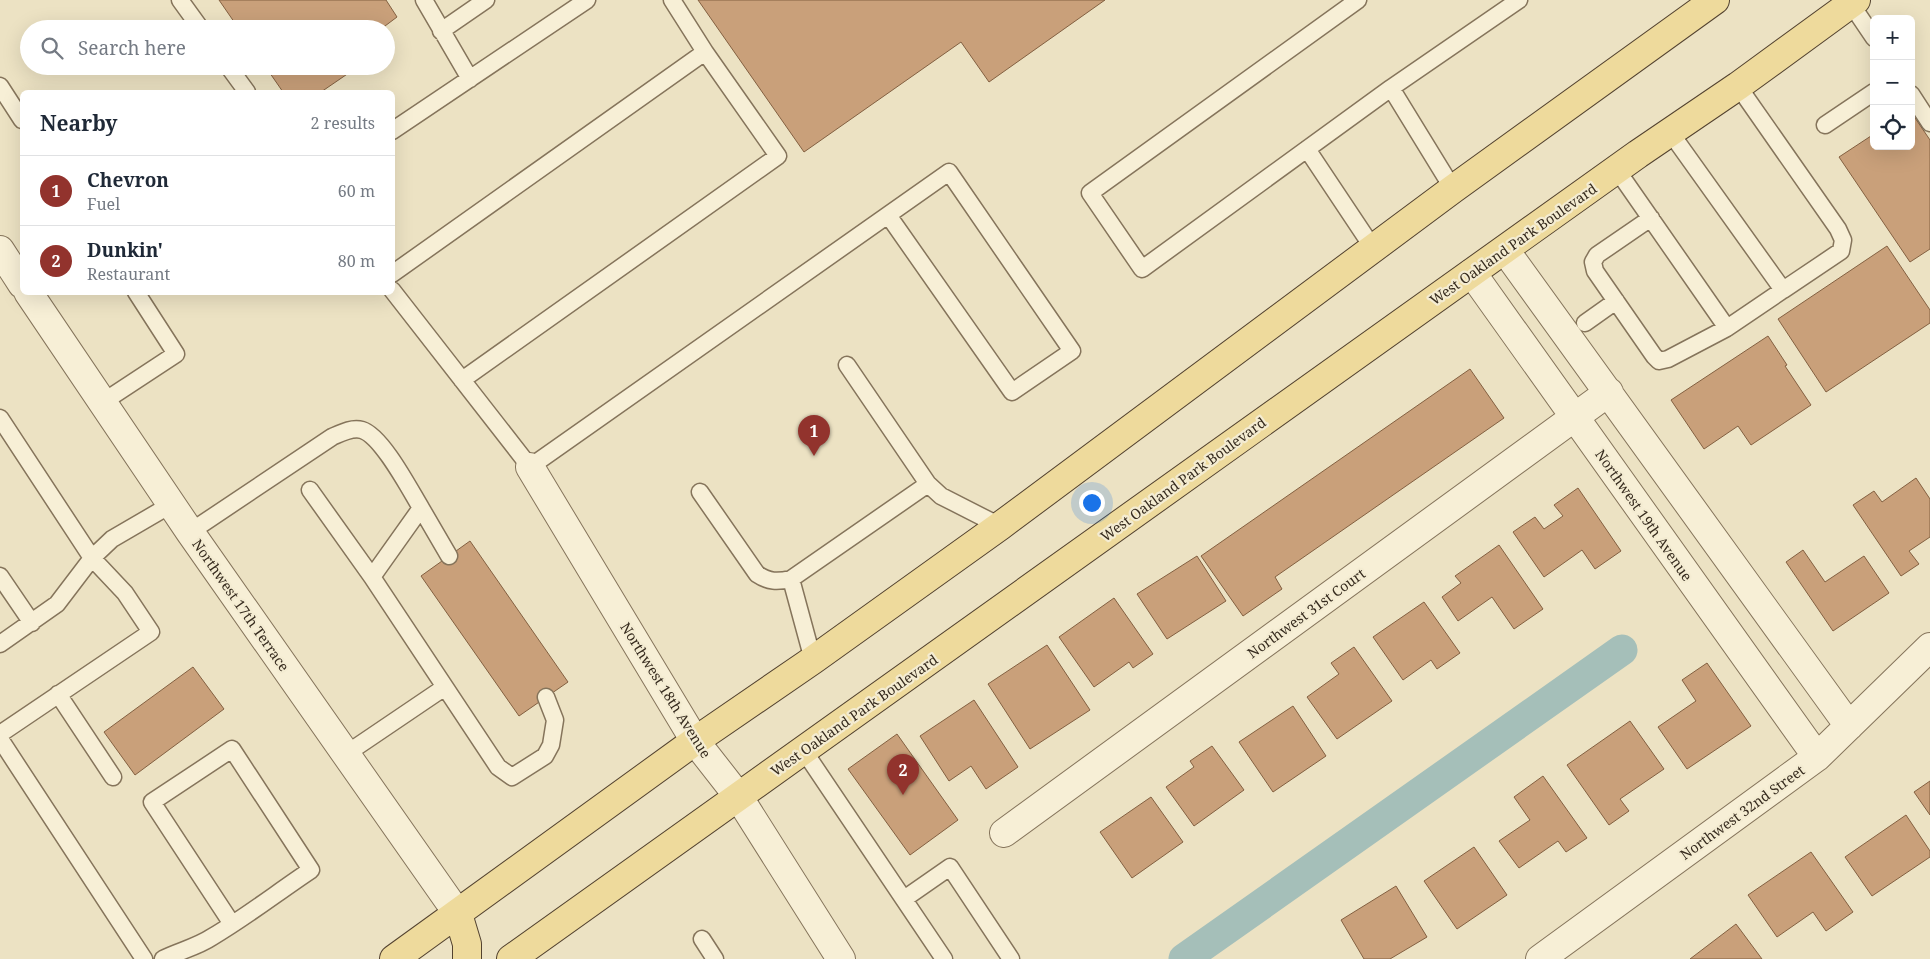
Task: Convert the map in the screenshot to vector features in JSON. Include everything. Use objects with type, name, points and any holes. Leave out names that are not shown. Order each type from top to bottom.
[{"type":"main road","points":[[394,959],[695,741],[813,660],[1000,526],[1452,189],[1714,0]]},
{"type":"main road","name":"West Oakland Park Boulevard","points":[[511,959],[1670,132],[1738,86],[1853,2]]},
{"type":"main road","points":[[458,914],[467,944],[468,959]]},
{"type":"street","points":[[0,250],[20,281]]},
{"type":"street","points":[[1505,250],[1849,726]]},
{"type":"street","name":"Northwest 19th Avenue","points":[[1472,273],[1817,758]]},
{"type":"street","name":"Northwest 17th Terrace","points":[[30,295],[190,532],[458,914]]},
{"type":"street","name":"Northwest 31st Court","points":[[1004,833],[1608,392]]},
{"type":"street","name":"Northwest 18th Avenue","points":[[530,466],[695,741],[738,796],[841,959]]},
{"type":"street","name":"Northwest 32nd Street","points":[[1540,959],[1817,758],[1930,647]]},
{"type":"lane","points":[[180,0],[194,20]]},
{"type":"lane","points":[[424,0],[470,79]]},
{"type":"lane","points":[[441,31],[486,0]]},
{"type":"lane","points":[[395,129],[587,0]]},
{"type":"lane","points":[[462,380],[778,156],[705,52],[672,0]]},
{"type":"lane","points":[[1358,0],[1090,193],[1142,270],[1391,88],[1519,0]]},
{"type":"lane","points":[[1853,2],[1870,31]]},
{"type":"lane","points":[[395,272],[705,52]]},
{"type":"lane","points":[[235,75],[246,90]]},
{"type":"lane","points":[[0,86],[20,117]]},
{"type":"lane","points":[[1651,218],[1597,255],[1593,262],[1595,271],[1654,356],[1660,361],[1668,359],[1727,328],[1841,251],[1843,240],[1838,229],[1738,86]]},
{"type":"lane","points":[[1391,88],[1452,189]]},
{"type":"lane","points":[[1825,126],[1870,95]]},
{"type":"lane","points":[[1915,100],[1930,123]]},
{"type":"lane","points":[[1670,132],[1783,290]]},
{"type":"lane","points":[[1307,149],[1373,248]]},
{"type":"lane","points":[[1617,170],[1727,328]]},
{"type":"lane","points":[[395,294],[530,466],[949,172],[1072,351],[1012,392],[888,215]]},
{"type":"lane","points":[[103,402],[176,354],[138,295]]},
{"type":"lane","points":[[1585,323],[1616,301]]},
{"type":"lane","points":[[847,365],[928,484],[941,496],[1000,526]]},
{"type":"lane","points":[[0,418],[92,558],[125,593],[151,632],[0,734]]},
{"type":"lane","points":[[190,532],[332,437],[353,429],[362,430],[375,437],[421,508],[449,556]]},
{"type":"lane","points":[[700,492],[757,574],[766,580],[776,582],[791,579],[928,484]]},
{"type":"lane","points":[[310,490],[372,577],[498,767],[512,777],[545,756],[551,745],[555,720],[546,697]]},
{"type":"lane","points":[[0,644],[32,623],[56,604],[92,558],[112,539],[172,504]]},
{"type":"lane","points":[[372,577],[421,508]]},
{"type":"lane","points":[[0,576],[32,623]]},
{"type":"lane","points":[[791,579],[813,660]]},
{"type":"lane","points":[[346,754],[445,686]]},
{"type":"lane","points":[[58,694],[113,777]]},
{"type":"lane","points":[[0,739],[144,959]]},
{"type":"lane","points":[[163,959],[194,947],[232,924],[311,870],[232,749],[152,802],[232,924]]},
{"type":"lane","points":[[804,751],[944,959]]},
{"type":"lane","points":[[904,899],[950,867],[1011,959]]},
{"type":"lane","points":[[702,939],[715,959]]},
{"type":"building","points":[[219,0],[386,0],[397,17],[393,20],[233,20]]},
{"type":"building","points":[[698,0],[1105,0],[989,82],[961,42],[804,152]]},
{"type":"building","points":[[271,75],[346,75],[324,90],[282,90]]},
{"type":"building","points":[[1915,118],[1930,140],[1930,249],[1910,262],[1839,157],[1870,137],[1870,150],[1915,150]]},
{"type":"building","points":[[1887,246],[1930,310],[1930,323],[1826,392],[1778,319]]},
{"type":"building","points":[[1768,336],[1811,405],[1751,445],[1738,426],[1704,449],[1671,400]]},
{"type":"building","points":[[1470,369],[1504,418],[1275,577],[1282,589],[1243,616],[1201,556]]},
{"type":"building","points":[[1916,478],[1930,499],[1930,537],[1909,551],[1919,564],[1901,576],[1853,505],[1874,491],[1882,502]]},
{"type":"building","points":[[1578,488],[1621,551],[1595,569],[1582,550],[1544,577],[1513,532],[1535,517],[1544,529],[1563,516],[1554,505]]},
{"type":"building","points":[[470,541],[568,682],[519,716],[421,576]]},
{"type":"building","points":[[1499,545],[1543,609],[1514,629],[1492,597],[1458,621],[1442,597],[1461,583],[1455,576]]},
{"type":"building","points":[[1803,550],[1825,582],[1864,556],[1889,593],[1833,631],[1786,562]]},
{"type":"building","points":[[1197,556],[1226,601],[1167,639],[1137,594]]},
{"type":"building","points":[[1114,598],[1153,654],[1133,668],[1129,662],[1094,687],[1059,637]]},
{"type":"building","points":[[1424,602],[1460,653],[1437,669],[1431,660],[1403,680],[1373,637]]},
{"type":"building","points":[[1047,645],[1090,710],[1030,749],[988,684]]},
{"type":"building","points":[[1354,647],[1392,701],[1337,739],[1307,697],[1339,674],[1331,663]]},
{"type":"building","points":[[1707,663],[1751,726],[1687,769],[1658,727],[1696,701],[1682,680]]},
{"type":"building","points":[[193,667],[224,709],[135,775],[104,732]]},
{"type":"building","points":[[974,700],[1018,767],[986,789],[971,766],[949,781],[920,736]]},
{"type":"building","points":[[1293,706],[1326,756],[1273,792],[1239,742]]},
{"type":"building","points":[[1630,721],[1664,769],[1620,799],[1629,811],[1609,825],[1567,765]]},
{"type":"building","points":[[897,734],[958,820],[910,855],[848,769]]},
{"type":"building","points":[[1212,746],[1244,790],[1194,826],[1166,787],[1194,767],[1190,761]]},
{"type":"building","points":[[1543,776],[1587,838],[1566,852],[1558,841],[1519,868],[1499,841],[1530,820],[1514,797]]},
{"type":"building","points":[[1930,781],[1930,815],[1914,792]]},
{"type":"building","points":[[1151,797],[1183,842],[1132,878],[1100,832]]},
{"type":"building","points":[[1906,815],[1930,851],[1930,857],[1872,896],[1845,857]]},
{"type":"building","points":[[1474,847],[1507,895],[1457,929],[1424,881]]},
{"type":"building","points":[[1811,852],[1853,912],[1826,931],[1813,912],[1777,937],[1748,895]]},
{"type":"building","points":[[1396,886],[1427,937],[1390,959],[1364,959],[1341,920]]},
{"type":"building","points":[[1736,924],[1762,959],[1690,959]]},
{"type":"waterway","points":[[1184,959],[1622,650]]},
{"type":"place","name":"Chevron","points":[[814,456]]},
{"type":"place","name":"Dunkin'","points":[[903,795]]}]
